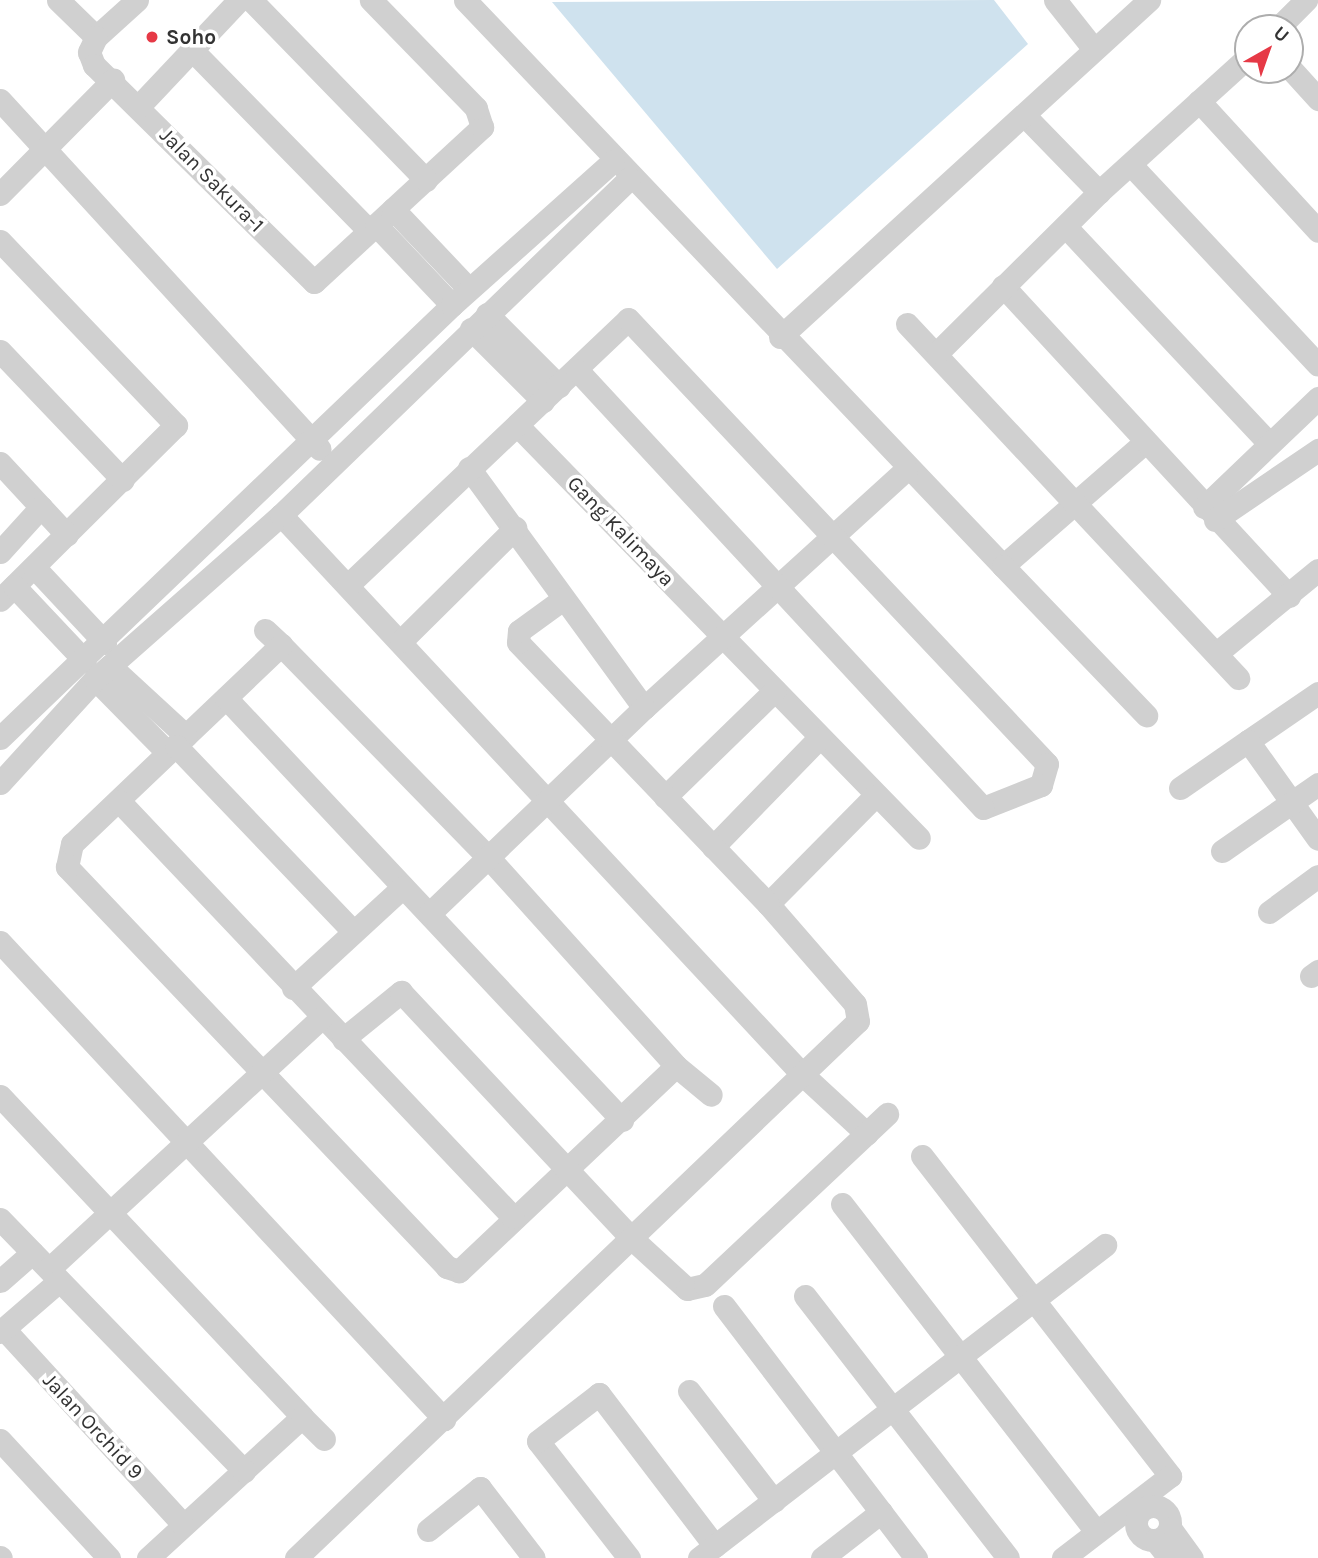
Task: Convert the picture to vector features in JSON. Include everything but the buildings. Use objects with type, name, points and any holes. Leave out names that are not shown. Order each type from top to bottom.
[{"type":"street","points":[[58,0],[96,37],[137,0]]},
{"type":"street","points":[[139,106],[194,52],[239,0]]},
{"type":"street","points":[[251,0],[426,180]]},
{"type":"street","points":[[371,0],[481,114],[482,127],[372,228]]},
{"type":"street","points":[[464,0],[629,179],[906,470],[1003,566],[1146,715]]},
{"type":"street","points":[[1055,0],[1093,48]]},
{"type":"street","points":[[780,337],[1026,117],[1093,48],[1149,0]]},
{"type":"street","points":[[1292,14],[1306,0]]},
{"type":"street","name":"Jalan Sakura-1","points":[[96,37],[89,52],[113,80],[310,281],[321,279],[372,228]]},
{"type":"street","points":[[194,52],[452,305]]},
{"type":"street","points":[[938,352],[1066,227],[1098,192],[1132,166],[1234,70]]},
{"type":"street","points":[[0,194],[113,80]]},
{"type":"street","points":[[1304,84],[1318,99]]},
{"type":"street","points":[[0,100],[334,463]]},
{"type":"street","points":[[1199,102],[1318,231]]},
{"type":"street","points":[[1026,117],[1098,192]]},
{"type":"street","points":[[0,783],[97,669],[105,643],[452,305],[613,161]]},
{"type":"street","points":[[1132,166],[1318,365]]},
{"type":"street","points":[[0,738],[97,669],[281,515],[629,179]]},
{"type":"street","points":[[393,209],[469,289]]},
{"type":"street","points":[[1066,227],[1269,443]]},
{"type":"street","points":[[0,241],[175,420],[174,431],[7,593],[97,669],[176,745],[353,932]]},
{"type":"street","points":[[1003,286],[1210,514],[1289,596]]},
{"type":"street","points":[[479,321],[551,394]]},
{"type":"street","points":[[348,585],[577,369],[621,321],[635,323],[1047,764],[1041,785],[983,808],[577,369]]},
{"type":"street","points":[[907,324],[938,352],[1219,652],[1238,678]]},
{"type":"street","points":[[0,351],[122,480]]},
{"type":"street","points":[[1210,514],[1269,443],[1318,398]]},
{"type":"street","name":"Gang Kalimaya","points":[[517,425],[726,636],[819,738],[919,838]]},
{"type":"street","points":[[1003,566],[1145,442]]},
{"type":"street","points":[[1210,514],[1318,450]]},
{"type":"street","points":[[0,463],[67,535]]},
{"type":"street","points":[[469,468],[644,708]]},
{"type":"street","points":[[430,913],[549,801],[607,742],[726,636],[776,585],[906,470]]},
{"type":"street","points":[[0,552],[41,507]]},
{"type":"street","points":[[281,515],[802,1074],[867,1134]]},
{"type":"street","points":[[401,641],[515,528]]},
{"type":"street","points":[[34,567],[105,643]]},
{"type":"street","points":[[1219,652],[1318,570]]},
{"type":"street","points":[[296,1558],[444,1419],[628,1235],[852,1029],[859,1014],[768,904],[666,797],[607,742],[518,642],[519,631],[563,599]]},
{"type":"street","points":[[676,1066],[570,1168],[453,1271],[66,867],[72,844],[226,698],[273,638],[488,857],[676,1066],[711,1095]]},
{"type":"street","points":[[666,797],[775,690]]},
{"type":"street","points":[[1180,788],[1318,693]]},
{"type":"street","points":[[226,698],[622,1120]]},
{"type":"street","points":[[713,847],[819,738]]},
{"type":"street","points":[[1248,741],[1318,839]]},
{"type":"street","points":[[1222,851],[1318,784]]},
{"type":"street","points":[[768,904],[875,796]]},
{"type":"street","points":[[119,802],[321,1018],[513,1217]]},
{"type":"street","points":[[1269,912],[1318,876]]},
{"type":"street","points":[[293,988],[403,887]]},
{"type":"street","points":[[0,942],[184,1143],[444,1419]]},
{"type":"street","points":[[343,1039],[401,992],[680,1287],[696,1289],[887,1114]]},
{"type":"street","points":[[2,1330],[107,1213],[321,1018]]},
{"type":"street","points":[[0,1096],[107,1213],[324,1439]]},
{"type":"street","points":[[922,1156],[1170,1476],[1156,1496],[1129,1515],[1096,1532],[1063,1558]]},
{"type":"street","points":[[842,1204],[1096,1532]]},
{"type":"street","points":[[0,1219],[243,1471]]},
{"type":"street","points":[[629,1558],[538,1441],[599,1394],[707,1552],[1105,1245]]},
{"type":"street","points":[[0,1281],[32,1253]]},
{"type":"street","points":[[805,1296],[1008,1558]]},
{"type":"street","points":[[724,1306],[916,1558]]},
{"type":"street","name":"Jalan Orchid 9","points":[[2,1330],[182,1523]]},
{"type":"street","points":[[689,1391],[774,1501]]},
{"type":"street","points":[[148,1558],[182,1523],[302,1417]]},
{"type":"street","points":[[0,1440],[109,1558]]},
{"type":"street","points":[[428,1530],[480,1488],[534,1558]]},
{"type":"street","points":[[1156,1496],[1168,1514],[1165,1542]]},
{"type":"street","points":[[822,1558],[881,1511]]},
{"type":"street","points":[[1129,1515],[1138,1532],[1165,1542],[1192,1558]]},
{"type":"water","points":[[994,0],[1028,44],[777,269],[552,2]]},
{"type":"place","name":"Soho","points":[[152,37]]}]
